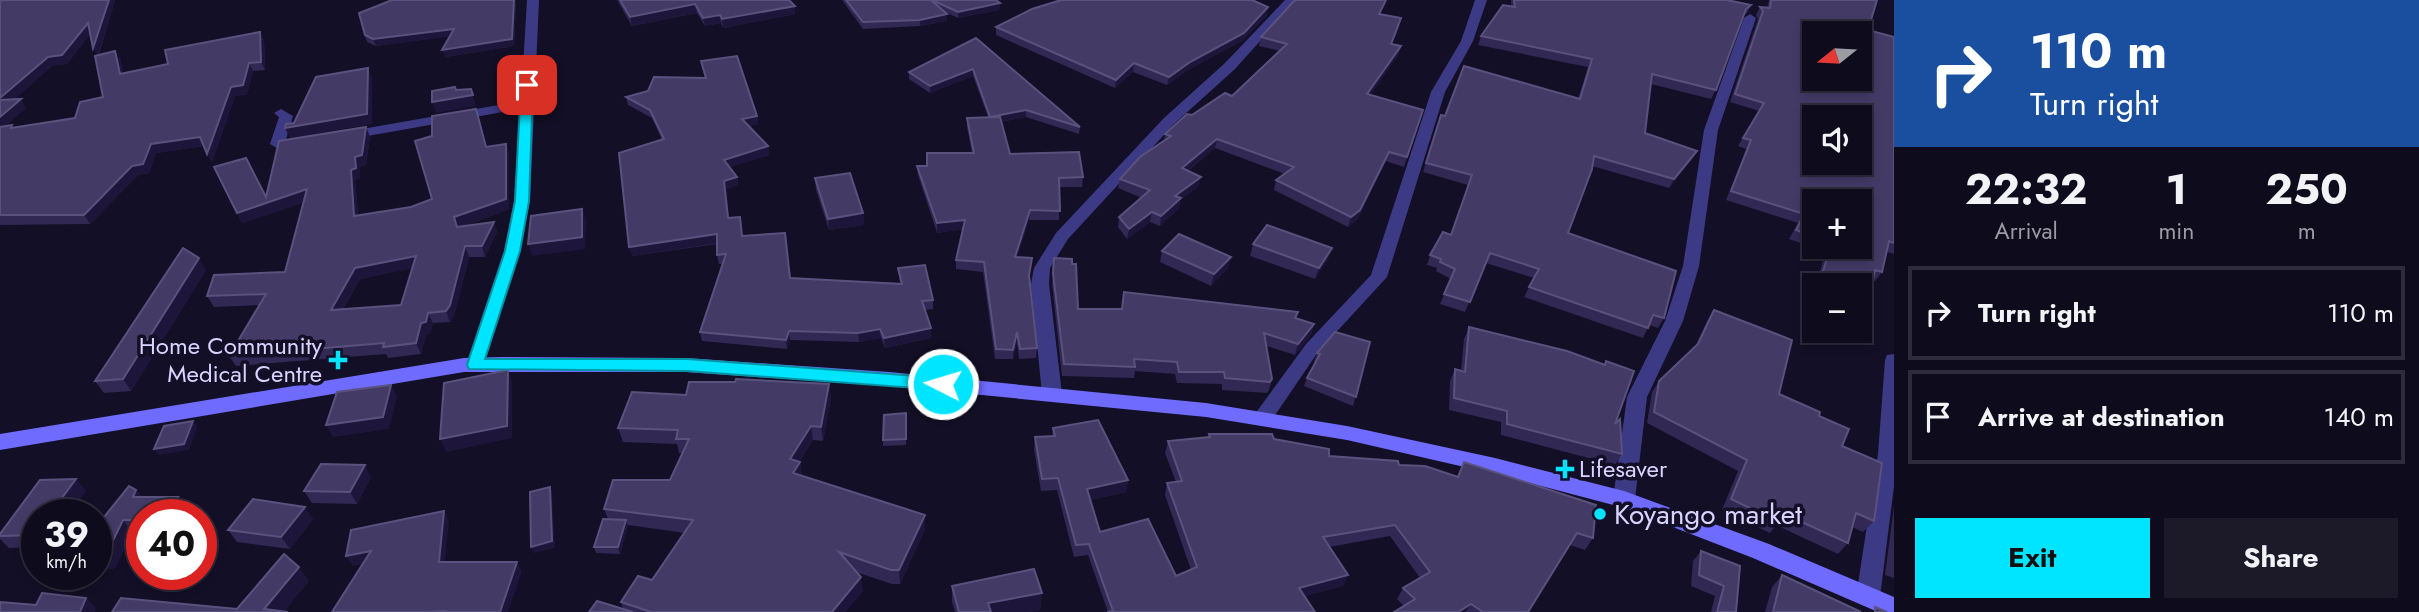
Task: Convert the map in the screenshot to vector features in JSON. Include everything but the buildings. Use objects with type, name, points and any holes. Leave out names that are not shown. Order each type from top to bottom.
[{"type":"street","points":[[475,365],[514,239],[522,201],[533,0]]},
{"type":"street","points":[[1052,394],[1040,284],[1042,268],[1062,236],[1169,121],[1230,66],[1291,0]]},
{"type":"street","points":[[1262,419],[1312,348],[1379,277],[1438,92],[1466,41],[1481,0]]},
{"type":"street","points":[[1624,499],[1637,397],[1674,321],[1692,266],[1710,130],[1750,18]]},
{"type":"street","points":[[281,113],[286,116],[277,144],[318,140],[526,104]]},
{"type":"street","points":[[1868,597],[1888,454],[1894,360]]},
{"type":"street","points":[[0,442],[475,365],[687,365],[1052,394],[1206,410],[1262,419],[1387,442],[1624,499],[1761,551],[1894,608]]},
{"type":"place","name":"Home Community Medical Centre","points":[[338,360]]},
{"type":"place","name":"Lifesaver","points":[[1565,469]]},
{"type":"place","name":"Koyango market","points":[[1600,514]]},
{"type":"route","points":[[527,85],[522,201],[512,251],[475,365],[687,365],[943,384]]}]
